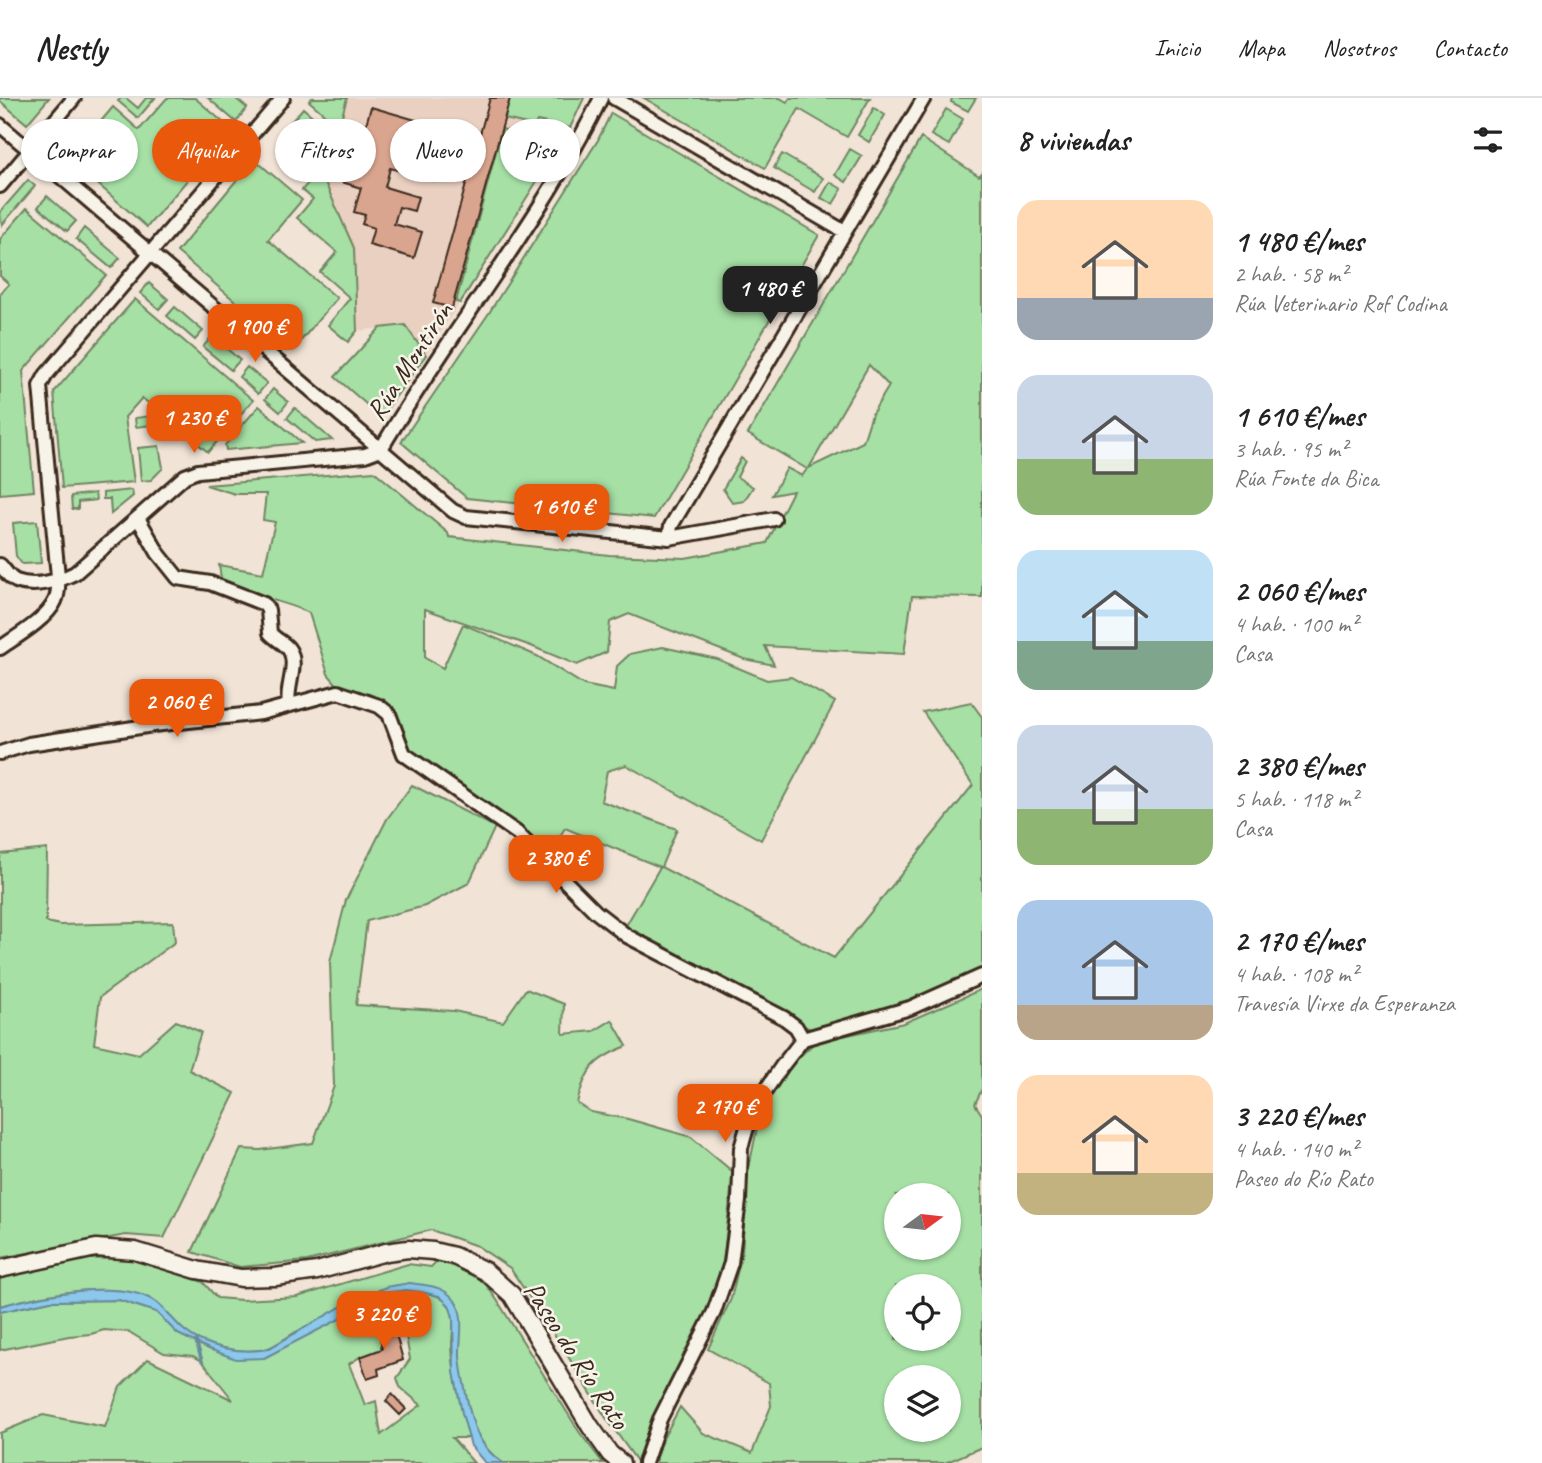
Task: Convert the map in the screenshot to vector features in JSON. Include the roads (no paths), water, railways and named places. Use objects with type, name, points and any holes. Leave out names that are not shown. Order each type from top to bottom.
[{"type":"street","points":[[57,119],[74,98]]},
{"type":"street","points":[[0,648],[34,625],[55,601],[58,581],[40,386],[46,374],[283,98]]},
{"type":"street","name":"Rúa Montirón","points":[[58,581],[75,573],[186,476],[198,471],[365,455],[381,449],[581,139],[601,98]]},
{"type":"street","points":[[614,98],[845,232]]},
{"type":"street","points":[[669,538],[671,526],[924,98]]},
{"type":"street","points":[[0,125],[21,143]]},
{"type":"street","points":[[0,186],[21,162]]},
{"type":"street","points":[[67,182],[453,511],[466,517],[669,538],[774,519]]},
{"type":"street","points":[[138,518],[158,553],[177,578],[210,583],[264,604],[268,610],[271,634],[289,649],[292,660],[289,704]]},
{"type":"street","points":[[0,565],[13,580],[24,583],[58,581]]},
{"type":"street","points":[[0,753],[29,744],[153,725],[261,713],[338,692],[379,706],[389,714],[404,754],[516,833],[596,912],[627,936],[784,1018],[796,1027],[803,1039]]},
{"type":"street","points":[[645,1463],[660,1419],[714,1312],[732,1263],[741,1148],[752,1110],[803,1039],[910,1008],[982,976]]},
{"type":"street","name":"Paseo do Río Rato","points":[[0,1269],[96,1248],[135,1251],[197,1270],[241,1278],[275,1277],[317,1271],[386,1252],[408,1249],[454,1256],[485,1271],[512,1295],[590,1426],[610,1454],[621,1463]]},
{"type":"water","points":[[410,1283],[442,1290],[458,1305],[461,1322],[460,1362],[471,1415],[481,1441],[503,1463],[485,1463],[471,1446],[454,1372],[453,1317],[449,1305],[439,1296],[406,1290],[392,1292],[264,1358],[236,1359],[209,1349],[178,1334],[156,1312],[119,1300],[50,1301],[0,1312],[0,1306],[56,1294],[121,1291],[139,1294],[154,1301],[185,1331],[203,1342],[236,1350],[258,1350],[268,1349],[344,1305],[386,1287]]},
{"type":"waterway","points":[[196,1341],[202,1361]]}]
